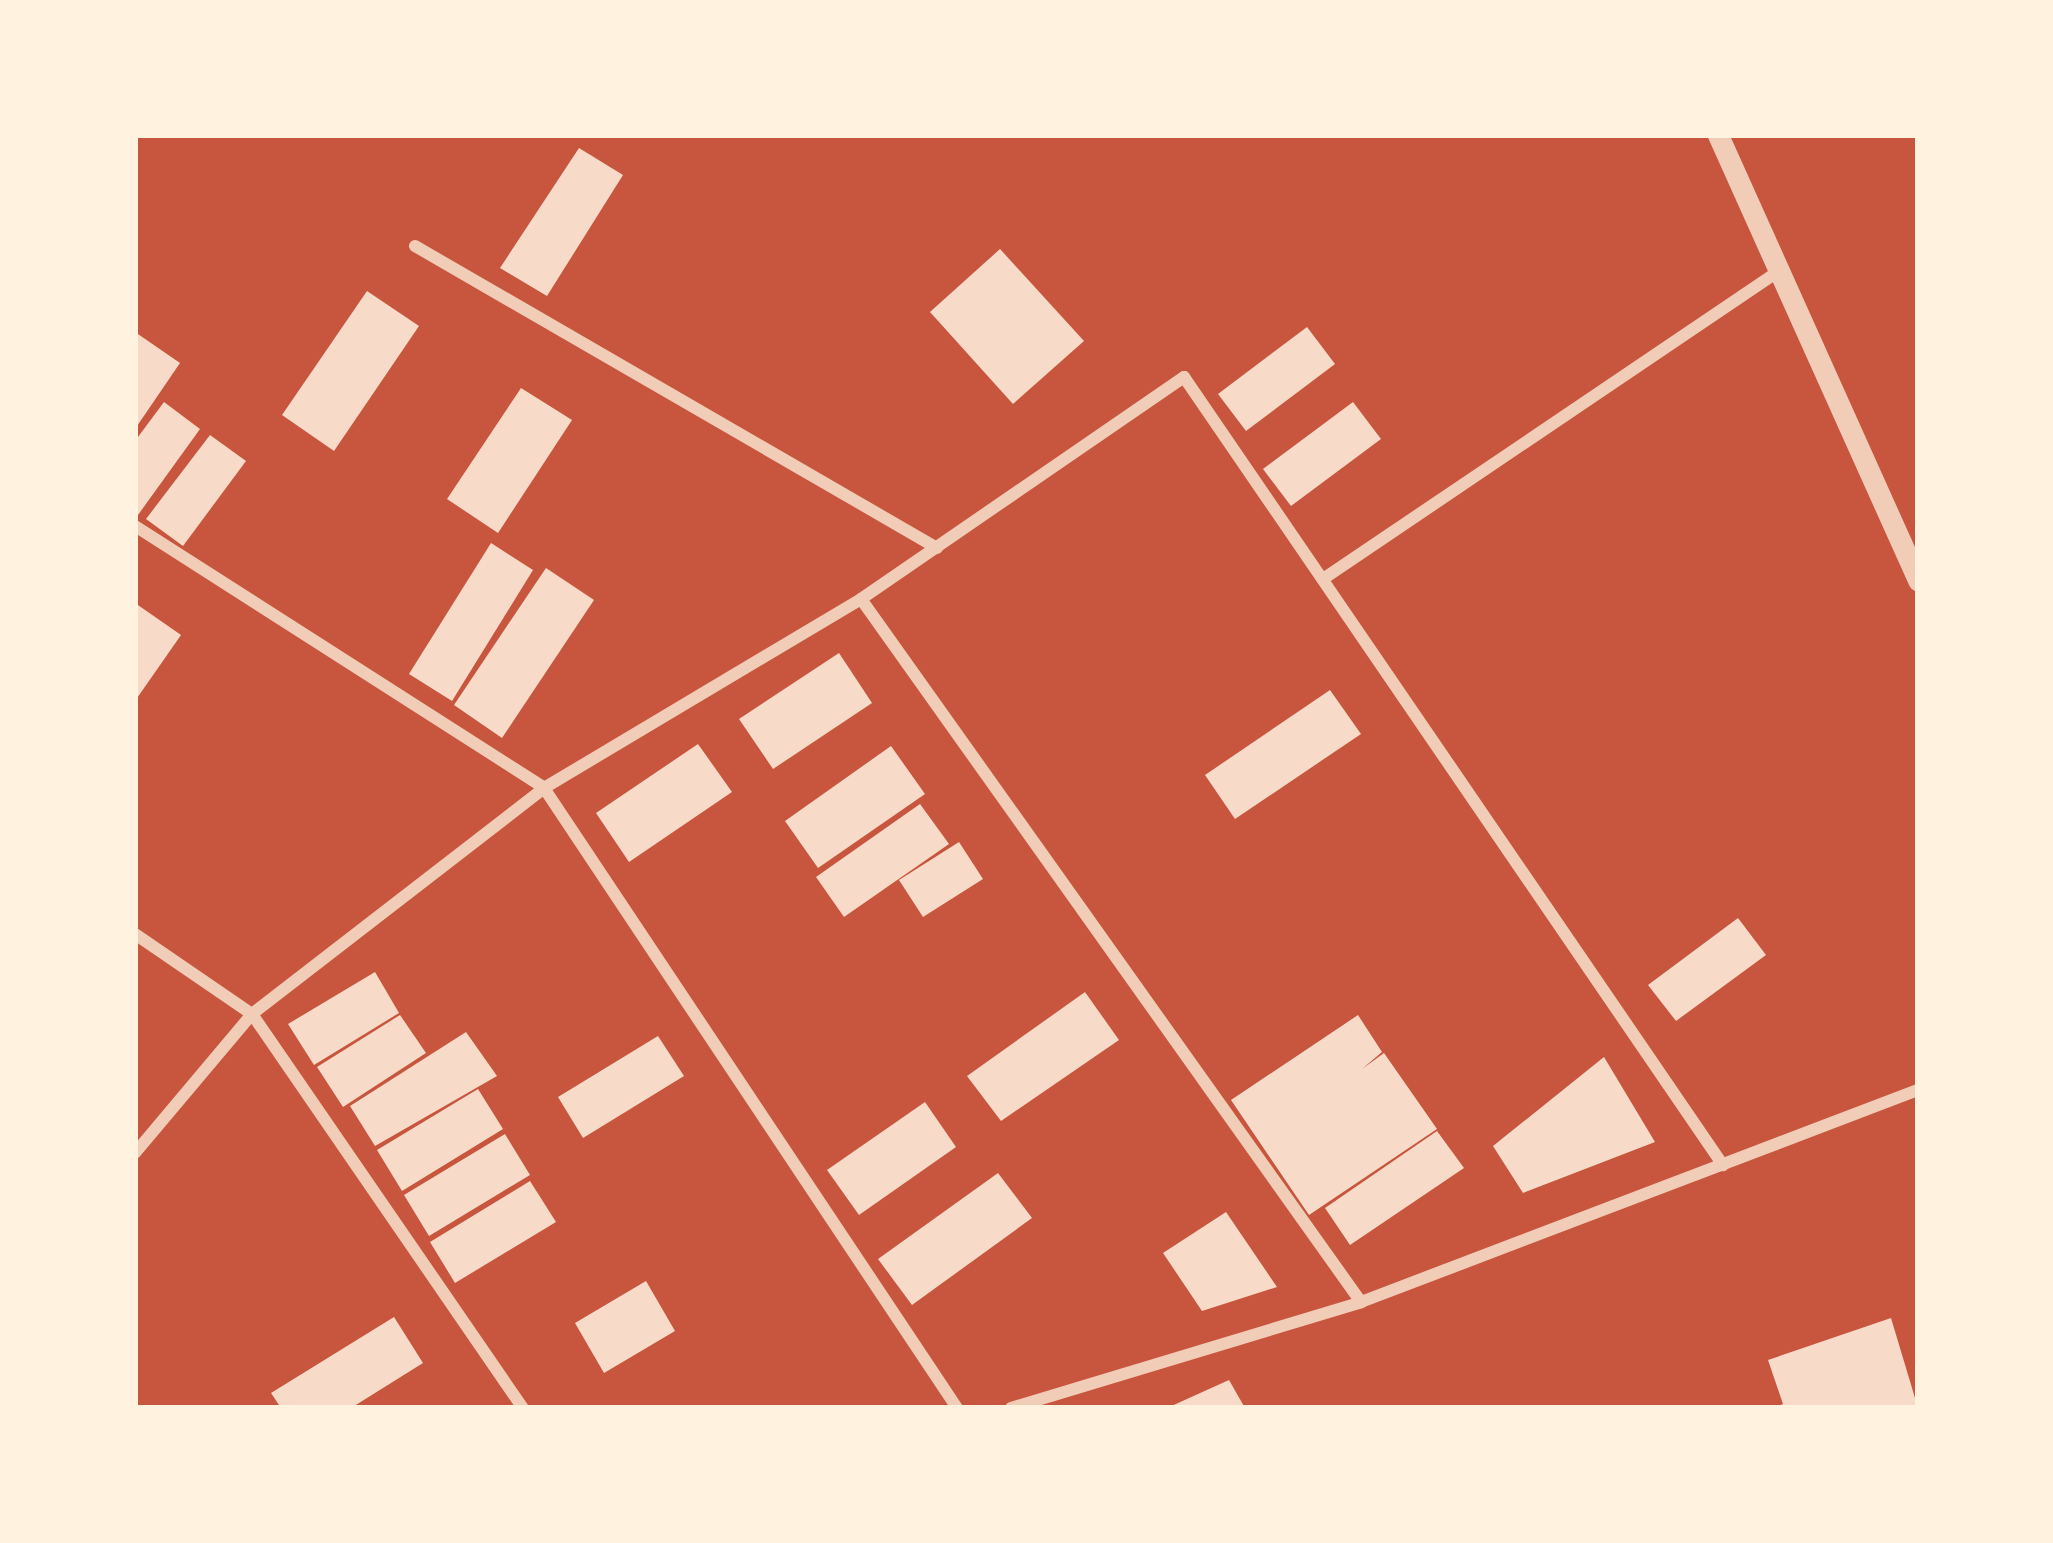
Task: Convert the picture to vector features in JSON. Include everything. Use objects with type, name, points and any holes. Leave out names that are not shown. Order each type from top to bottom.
[{"type":"street","points":[[1718,135],[1918,581]]},
{"type":"street","points":[[415,246],[937,548]]},
{"type":"street","points":[[1323,578],[1776,273]]},
{"type":"street","points":[[135,1153],[252,1014],[544,788],[861,598],[1184,377],[1723,1165]]},
{"type":"street","points":[[135,526],[544,788],[957,1408]]},
{"type":"street","points":[[861,598],[1360,1302]]},
{"type":"street","points":[[135,934],[252,1014],[523,1408]]},
{"type":"street","points":[[1010,1408],[1360,1302],[1918,1090]]},
{"type":"building","points":[[579,148],[623,175],[547,296],[500,268]]},
{"type":"building","points":[[1000,249],[1084,341],[1013,404],[930,312]]},
{"type":"building","points":[[367,291],[419,326],[334,451],[282,415]]},
{"type":"building","points":[[1307,327],[1335,364],[1246,431],[1218,394]]},
{"type":"building","points":[[135,332],[180,363],[135,429]]},
{"type":"building","points":[[521,388],[572,420],[498,533],[447,499]]},
{"type":"building","points":[[164,402],[200,429],[138,515],[135,441]]},
{"type":"building","points":[[1353,402],[1381,439],[1291,506],[1263,469]]},
{"type":"building","points":[[210,435],[246,461],[183,546],[146,519]]},
{"type":"building","points":[[491,543],[533,570],[452,701],[409,674]]},
{"type":"building","points":[[546,568],[594,600],[502,738],[454,705]]},
{"type":"building","points":[[135,603],[181,635],[135,701]]},
{"type":"building","points":[[839,653],[872,703],[773,769],[739,719]]},
{"type":"building","points":[[1330,690],[1361,734],[1235,819],[1205,775]]},
{"type":"building","points":[[698,744],[732,792],[629,862],[596,813]]},
{"type":"building","points":[[891,746],[925,794],[818,868],[785,821]]},
{"type":"building","points":[[920,804],[949,844],[844,917],[816,877]]},
{"type":"building","points":[[959,842],[983,879],[923,917],[899,880]]},
{"type":"building","points":[[1738,918],[1766,955],[1676,1021],[1648,985]]},
{"type":"building","points":[[375,972],[399,1013],[314,1065],[288,1024]]},
{"type":"building","points":[[1085,992],[1119,1040],[1001,1121],[967,1076]]},
{"type":"building","points":[[400,1015],[426,1053],[343,1107],[317,1067]]},
{"type":"building","points":[[1358,1015],[1382,1052],[1362,1069],[1384,1053],[1437,1129],[1309,1215],[1231,1100]]},
{"type":"building","points":[[466,1032],[497,1076],[375,1146],[350,1106]]},
{"type":"building","points":[[658,1036],[684,1076],[583,1138],[558,1097]]},
{"type":"building","points":[[1604,1057],[1655,1142],[1523,1193],[1493,1146]]},
{"type":"building","points":[[478,1089],[503,1129],[402,1191],[377,1150]]},
{"type":"building","points":[[925,1102],[956,1147],[859,1215],[827,1170]]},
{"type":"building","points":[[1437,1131],[1464,1168],[1350,1245],[1325,1208]]},
{"type":"building","points":[[505,1134],[530,1175],[429,1236],[404,1195]]},
{"type":"building","points":[[998,1173],[1032,1218],[912,1305],[878,1259]]},
{"type":"building","points":[[530,1181],[556,1222],[455,1283],[430,1242]]},
{"type":"building","points":[[1226,1212],[1277,1287],[1202,1311],[1163,1253]]},
{"type":"building","points":[[646,1281],[675,1331],[604,1373],[575,1323]]},
{"type":"building","points":[[394,1317],[423,1363],[351,1408],[281,1408],[271,1393]]},
{"type":"building","points":[[1891,1318],[1918,1408],[1774,1408],[1783,1404],[1768,1360]]},
{"type":"building","points":[[1229,1380],[1245,1408],[1167,1408]]}]
